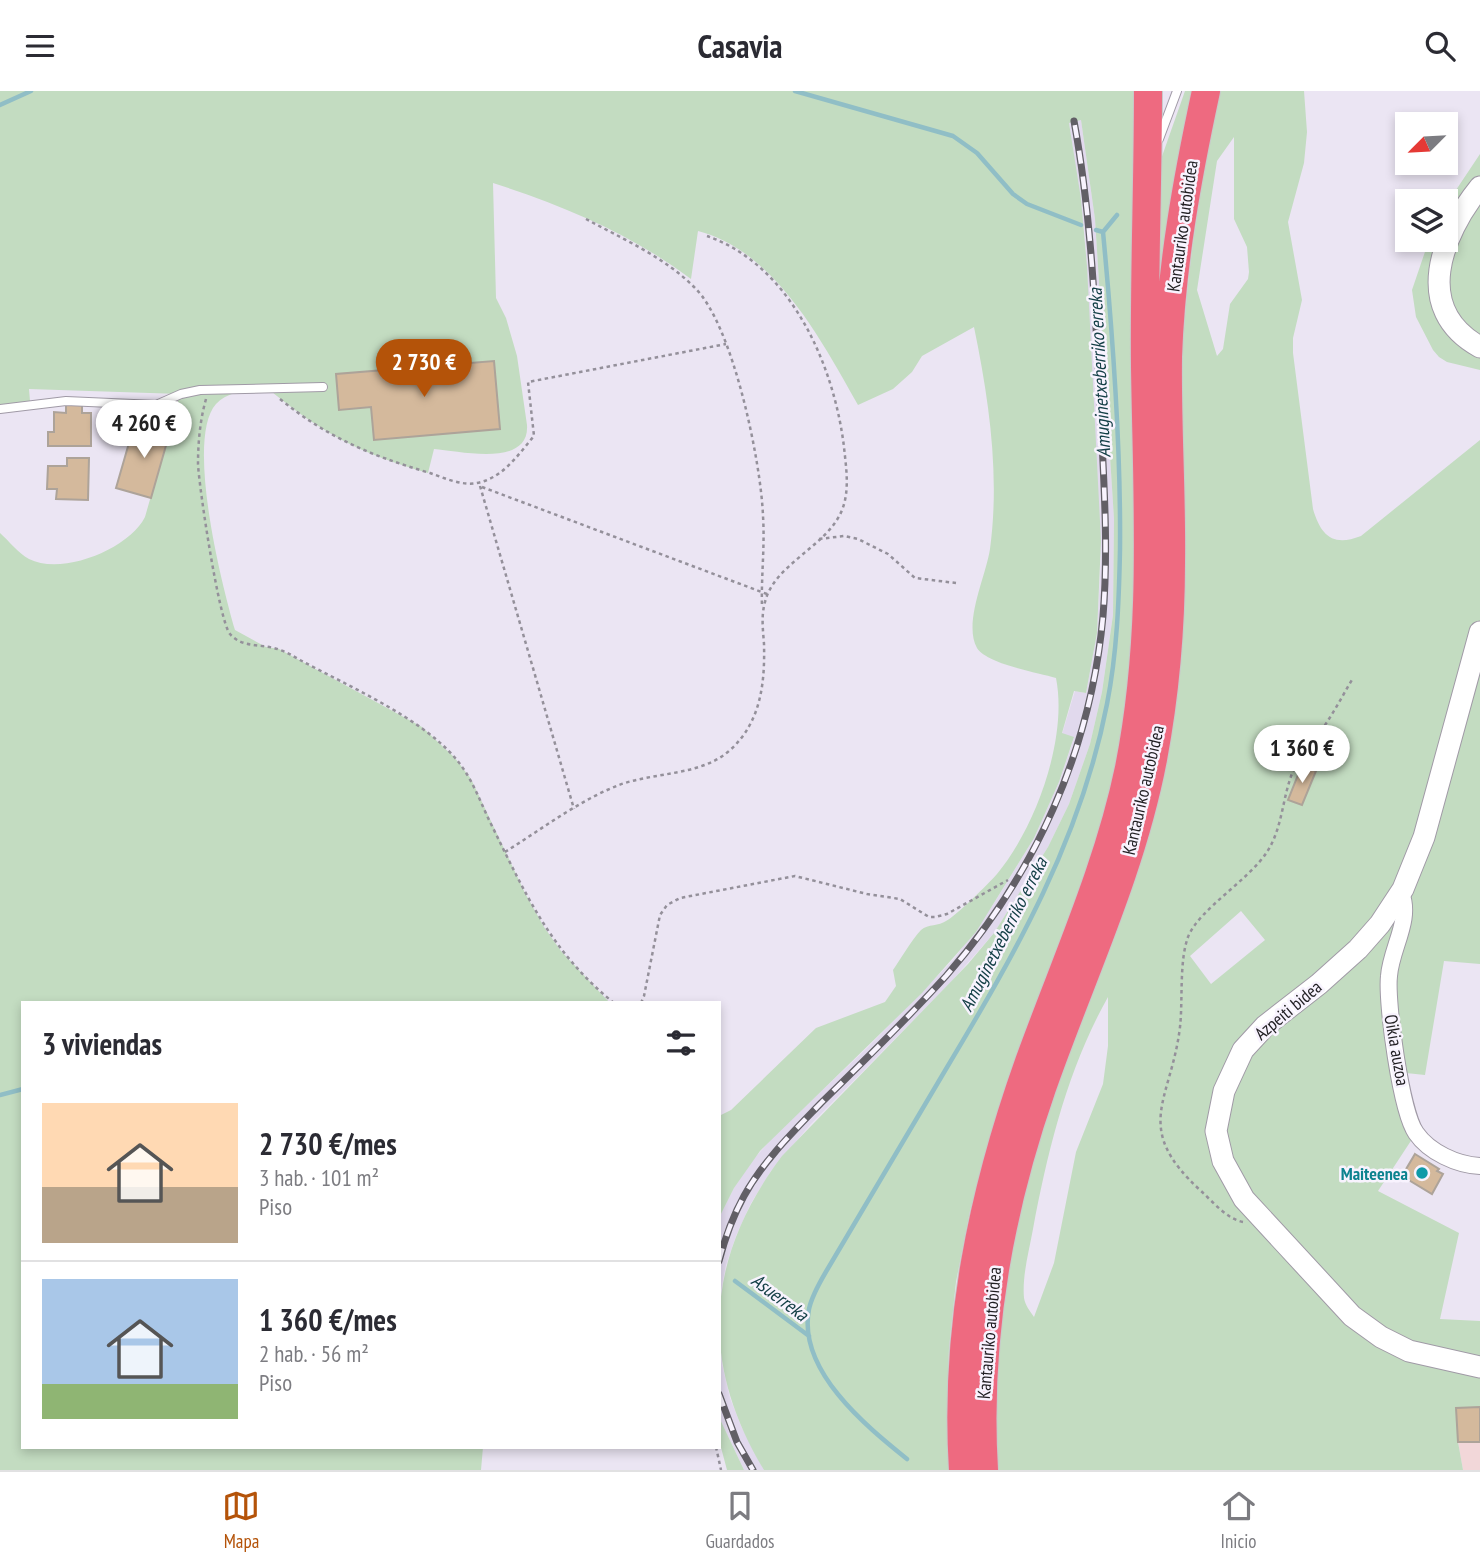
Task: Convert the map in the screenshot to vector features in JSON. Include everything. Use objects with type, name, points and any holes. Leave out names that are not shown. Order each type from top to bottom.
[{"type":"highway","name":"Kantauriko autobidea","points":[[963,1470],[961,1392],[964,1339],[971,1279],[983,1218],[1018,1093],[1115,825],[1128,773],[1140,703],[1149,574],[1145,345],[1148,91]]},
{"type":"highway","name":"Kantauriko autobidea","points":[[984,1470],[982,1403],[987,1324],[1007,1204],[1043,1087],[1126,864],[1148,781],[1159,724],[1171,586],[1168,388],[1172,300],[1182,214],[1206,91]]},
{"type":"main road","points":[[1480,187],[1450,232],[1442,258],[1439,283],[1448,318],[1466,339],[1480,347]]},
{"type":"main road","name":"Azpeiti bidea","points":[[1480,632],[1424,837],[1401,893],[1363,944],[1323,981],[1256,1035],[1243,1050],[1231,1071],[1216,1125],[1217,1141],[1231,1178],[1259,1216],[1344,1308],[1376,1334],[1415,1353],[1480,1367]]},
{"type":"street","name":"Oikia auzoa","points":[[1401,893],[1404,913],[1390,963],[1388,1000],[1411,1124],[1422,1141],[1435,1151],[1465,1164],[1480,1166]]},
{"type":"lane","points":[[1146,179],[1178,91]]},
{"type":"lane","points":[[0,409],[66,401],[156,405],[181,394],[209,390],[323,387]]},
{"type":"path","points":[[505,852],[620,784],[703,765],[723,756],[753,719],[762,693],[764,543],[761,487],[743,402],[726,344],[714,313],[695,287],[660,261],[586,219]]},
{"type":"path","points":[[707,236],[744,255],[775,282],[801,320],[827,372],[841,421],[846,489],[842,509],[819,539],[767,594],[763,617]]},
{"type":"path","points":[[475,484],[506,469],[534,436],[528,382],[726,344]]},
{"type":"path","points":[[267,388],[312,424],[358,449],[393,463],[475,484],[767,594]]},
{"type":"path","points":[[209,390],[201,420],[199,469],[222,617],[228,632],[243,643],[279,649],[422,727],[444,746],[464,769],[536,915],[573,963],[612,1001]]},
{"type":"path","points":[[480,486],[574,809]]},
{"type":"path","points":[[819,539],[844,536],[858,539],[888,554],[915,578],[956,583]]},
{"type":"path","points":[[1259,1216],[1244,1222],[1230,1217],[1180,1170],[1162,1137],[1160,1113],[1180,1028],[1185,948],[1195,925],[1247,876],[1269,848],[1296,765],[1327,722],[1353,678]]},
{"type":"path","points":[[641,1001],[660,915],[671,902],[680,898],[730,890],[778,878],[802,877],[859,892],[900,899],[929,917],[935,917],[947,914],[1008,880]]},
{"type":"path","points":[[716,1449],[720,1470]]},
{"type":"shaded area","points":[[1081,120],[1095,219],[1114,519],[1113,615],[1102,692],[1090,744],[1069,804],[1048,847],[994,933],[950,983],[810,1125],[771,1171],[751,1203],[736,1236],[721,1291],[721,1214],[734,1188],[752,1161],[775,1135],[867,1048],[954,959],[993,905],[1034,838],[1059,782],[1074,738],[1062,734],[1075,691],[1086,693],[1097,633],[1101,559],[1085,235],[1069,122]]},
{"type":"shaded area","points":[[721,1355],[730,1398],[764,1470],[744,1470],[721,1421]]},
{"type":"shaded area","points":[[1480,1407],[1480,1470],[1463,1470],[1456,1408]]},
{"type":"green space","points":[[0,91],[1135,91],[1137,587],[1125,721],[1106,809],[1081,888],[1006,1084],[970,1211],[956,1282],[949,1348],[949,1470],[764,1470],[743,1429],[728,1389],[721,1349],[721,1304],[726,1271],[738,1232],[757,1194],[782,1156],[968,964],[994,933],[1048,847],[1069,804],[1090,744],[1102,692],[1113,615],[1114,519],[1095,219],[1081,120],[1069,123],[1081,199],[1087,266],[1101,541],[1097,633],[1086,693],[1074,691],[1062,733],[1074,737],[1059,782],[1034,838],[976,932],[922,993],[760,1151],[734,1188],[721,1214],[721,1115],[731,1110],[816,1028],[885,1002],[896,986],[893,970],[921,930],[943,923],[957,913],[997,874],[1011,855],[1046,781],[1057,727],[1059,702],[1056,678],[991,659],[982,654],[973,638],[974,613],[990,549],[994,493],[988,410],[974,327],[922,356],[912,372],[893,389],[858,405],[828,353],[793,301],[750,257],[725,242],[698,231],[691,279],[621,235],[546,201],[493,183],[496,298],[506,318],[517,356],[527,425],[525,438],[517,447],[491,454],[434,449],[428,473],[382,458],[324,430],[267,388],[233,393],[221,399],[207,422],[204,448],[209,514],[235,630],[266,647],[279,649],[422,727],[455,758],[471,779],[544,927],[561,951],[608,1001],[21,1001],[21,1449],[483,1449],[481,1470],[0,1470],[0,533],[29,559],[59,564],[93,556],[125,539],[137,529],[145,517],[180,394],[29,389],[30,401],[0,405]]},
{"type":"green space","points":[[1185,91],[1196,91],[1160,335],[1156,195],[1160,162]]},
{"type":"green space","points":[[1220,91],[1304,91],[1307,132],[1304,163],[1288,222],[1302,300],[1293,338],[1293,353],[1313,509],[1324,532],[1330,537],[1343,540],[1361,536],[1480,440],[1480,964],[1444,961],[1425,1075],[1406,1073],[1413,1109],[1420,1127],[1378,1191],[1459,1233],[1440,1319],[1480,1321],[1480,1407],[1456,1409],[1463,1470],[998,1470],[1001,1332],[1024,1197],[1050,1108],[1144,849],[1160,790],[1175,710],[1184,591],[1182,354],[1193,241]],"holes":[[[1234,137],[1234,219],[1247,247],[1249,272],[1248,279],[1230,304],[1223,349],[1217,356],[1197,290],[1217,161]],[[1241,911],[1265,940],[1211,984],[1190,956]],[[1108,997],[1108,1046],[1103,1084],[1076,1152],[1054,1263],[1034,1317],[1025,1301],[1024,1281],[1039,1199],[1061,1110],[1094,1024]]]},
{"type":"green space","points":[[1480,154],[1480,370],[1447,362],[1433,350],[1416,317],[1412,290],[1425,252],[1458,252],[1457,189]]},
{"type":"green space","points":[[721,1421],[744,1470],[727,1470],[721,1448]]},
{"type":"building","points":[[494,361],[500,429],[374,440],[371,407],[339,410],[336,374]]},
{"type":"building","points":[[66,405],[82,405],[82,413],[91,413],[91,446],[48,446],[48,432],[54,432],[54,412],[66,413]]},
{"type":"building","points":[[146,421],[171,428],[151,498],[116,488],[131,436],[141,439]]},
{"type":"building","points":[[67,458],[89,458],[88,500],[56,499],[57,489],[47,489],[48,466],[67,466]]},
{"type":"building","points":[[1302,765],[1316,771],[1302,805],[1288,800]]},
{"type":"building","name":"Maiteenea","points":[[1415,1154],[1443,1174],[1432,1194],[1402,1176]]},
{"type":"building","points":[[1480,1407],[1480,1442],[1458,1442],[1456,1408]]},
{"type":"waterway","name":"Amuginetxeberriko erreka","points":[[0,105],[31,91]]},
{"type":"waterway","name":"Amuginetxeberriko erreka","points":[[795,91],[953,136],[977,153],[1013,194],[1027,204],[1081,225]]},
{"type":"waterway","points":[[1103,232],[1117,215]]},
{"type":"waterway","name":"Amuginetxeberriko erreka","points":[[907,1459],[855,1413],[824,1375],[813,1354],[808,1332],[809,1309],[822,1279],[1021,938],[1063,848],[1081,802],[1095,754],[1113,666],[1120,549],[1118,430],[1113,350],[1103,232],[1096,230]]},
{"type":"waterway","name":"Asuerreka","points":[[0,1095],[21,1090]]},
{"type":"waterway","name":"Asuerreka","points":[[735,1281],[809,1336]]},
{"type":"railway","points":[[721,1255],[740,1204],[770,1158],[931,992],[978,937],[1032,853],[1072,762],[1086,715],[1096,666],[1103,616],[1105,562],[1104,481],[1094,295],[1085,190],[1074,121]]},
{"type":"railway","points":[[721,1399],[737,1442],[753,1470]]},
{"type":"place","name":"Maiteenea","points":[[1422,1173]]}]
